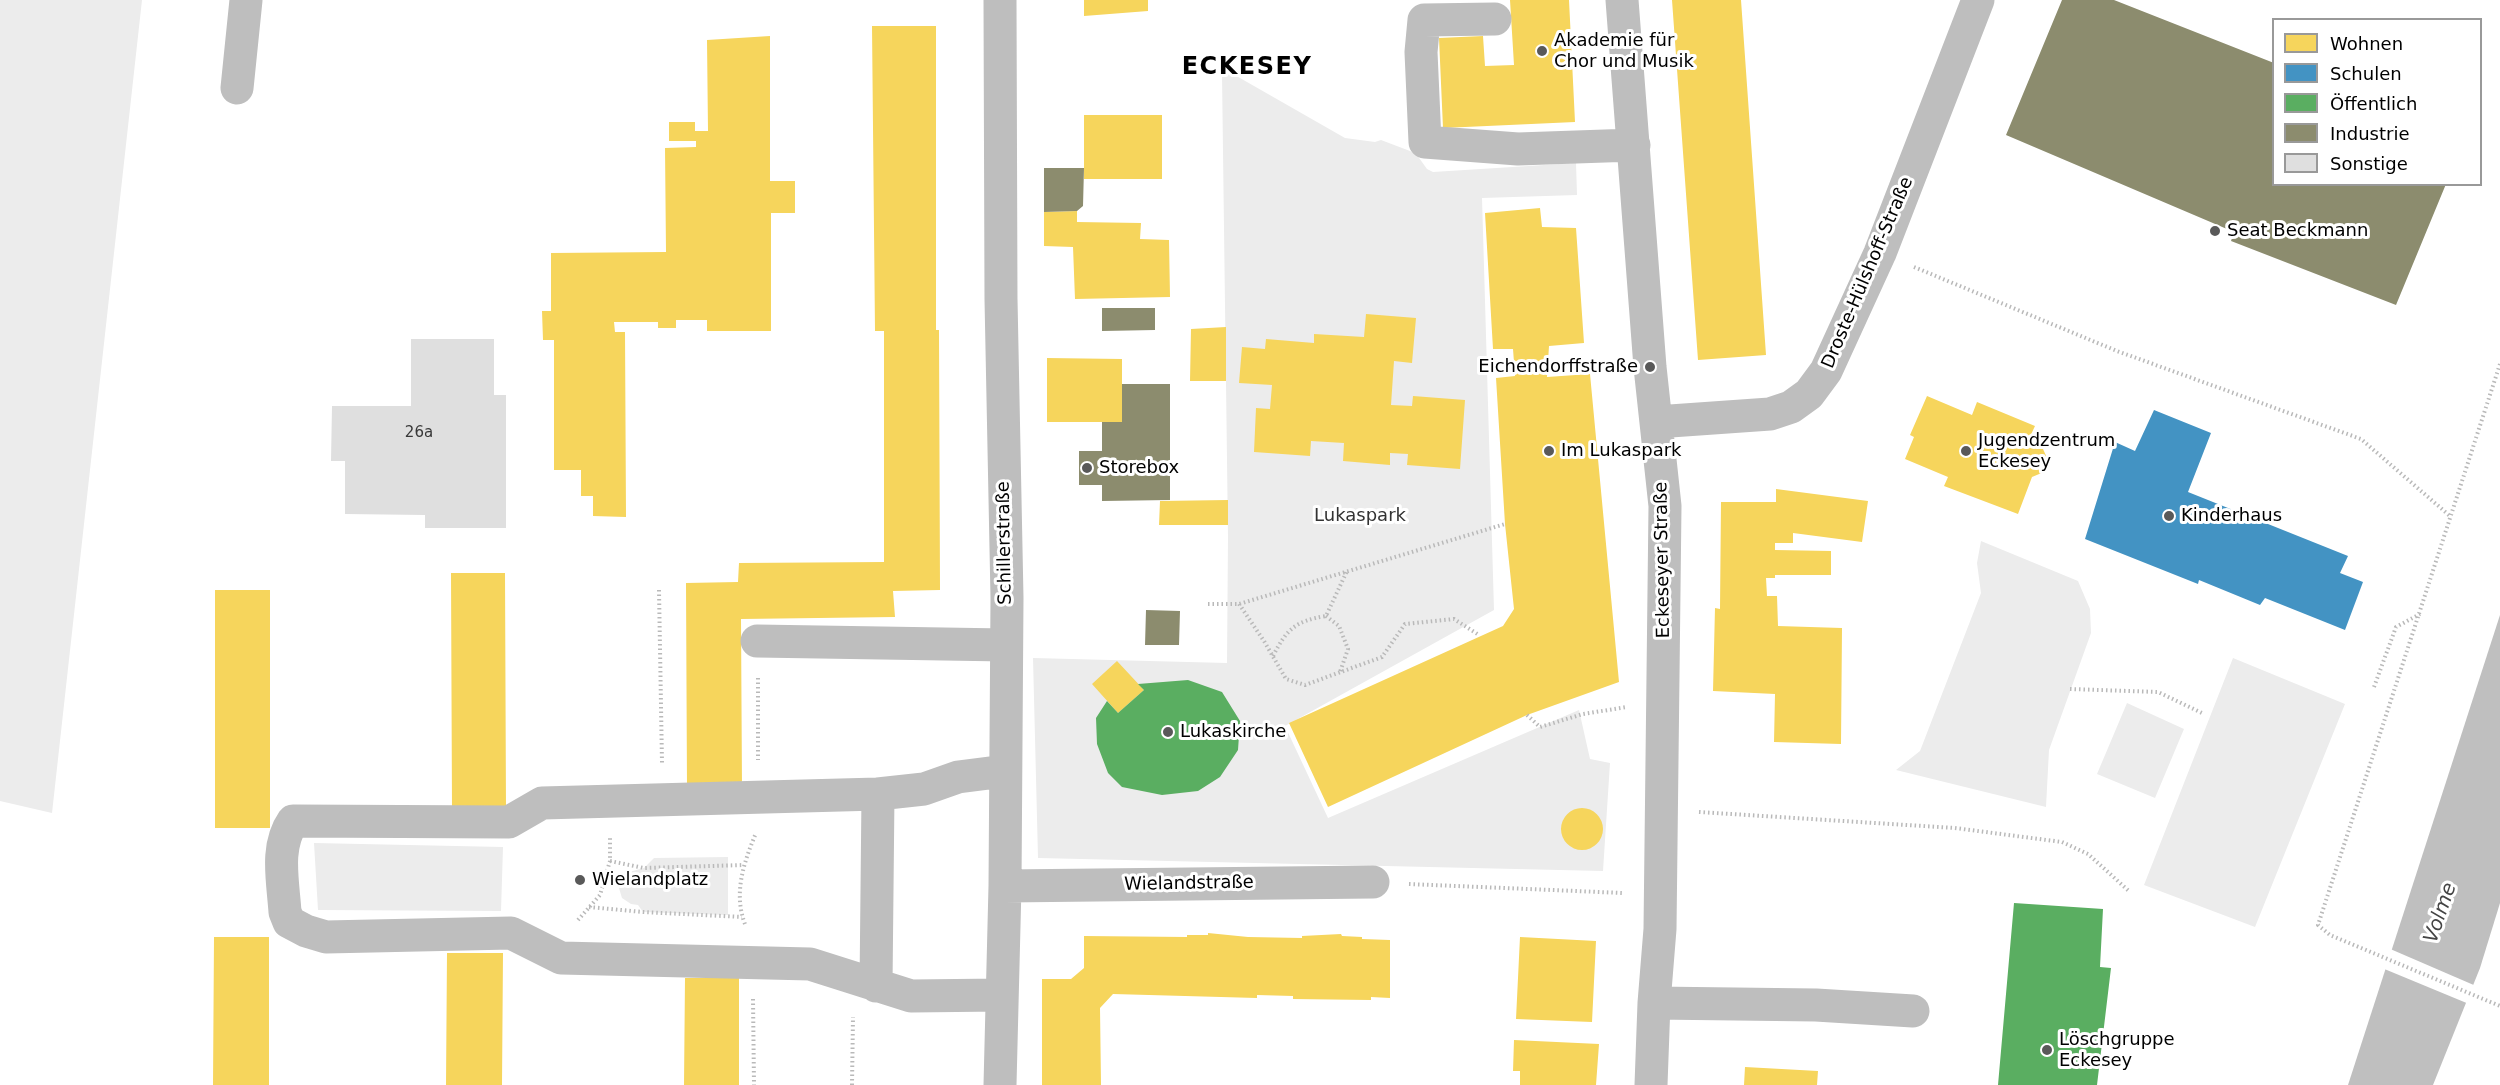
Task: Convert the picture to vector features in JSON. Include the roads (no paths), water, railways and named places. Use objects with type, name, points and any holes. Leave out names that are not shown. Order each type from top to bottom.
[{"type":"street","points":[[237,88],[246,0]]},
{"type":"street","name":"Schillerstraße","points":[[1000,0],[1006,645],[1005,886],[1000,1085]]},
{"type":"street","name":"Eckeseyer Straße","points":[[1622,0],[1650,367],[1665,506],[1660,894],[1651,1085]]},
{"type":"street","name":"Droste-Hülshoff-Straße","points":[[1656,422],[1770,414],[1791,407],[1809,394],[1826,371],[1880,253],[1978,0]]},
{"type":"street","points":[[1495,19],[1424,20],[1421,52],[1425,142],[1518,149],[1634,145]]},
{"type":"street","points":[[757,641],[1006,645]]},
{"type":"street","points":[[1001,995],[911,996],[810,964],[561,958],[511,933],[326,937],[288,922],[285,912],[281,848],[285,832],[293,820],[509,822],[542,803],[879,794],[924,789],[958,777],[1005,771]]},
{"type":"street","points":[[865,982],[879,794]]},
{"type":"street","name":"Wielandstraße","points":[[1005,886],[1373,882]]},
{"type":"street","points":[[1654,1003],[1816,1005],[1913,1011]]},
{"type":"water","name":"Volme","points":[[2500,615],[2500,903],[2480,968],[2433,1085],[2348,1085]]},
{"type":"place","name":"Akademie für Chor und Musik","points":[[1542,51]]},
{"type":"place","name":"Seat Beckmann","points":[[2215,231]]},
{"type":"place","name":"Eichendorffstraße","points":[[1650,367]]},
{"type":"place","name":"Im Lukaspark","points":[[1549,451]]},
{"type":"place","name":"Jugendzentrum Eckesey","points":[[1966,451]]},
{"type":"place","name":"Storebox","points":[[1087,468]]},
{"type":"place","name":"Kinderhaus","points":[[2169,516]]},
{"type":"place","name":"Lukaskirche","points":[[1168,732]]},
{"type":"place","name":"Wielandplatz","points":[[580,880]]},
{"type":"place","name":"Löschgruppe Eckesey","points":[[2047,1050]]},
{"type":"district","name":"ECKESEY","points":[[1247,68]]},
{"type":"park label","name":"Lukaspark","points":[[1360,516]]}]
